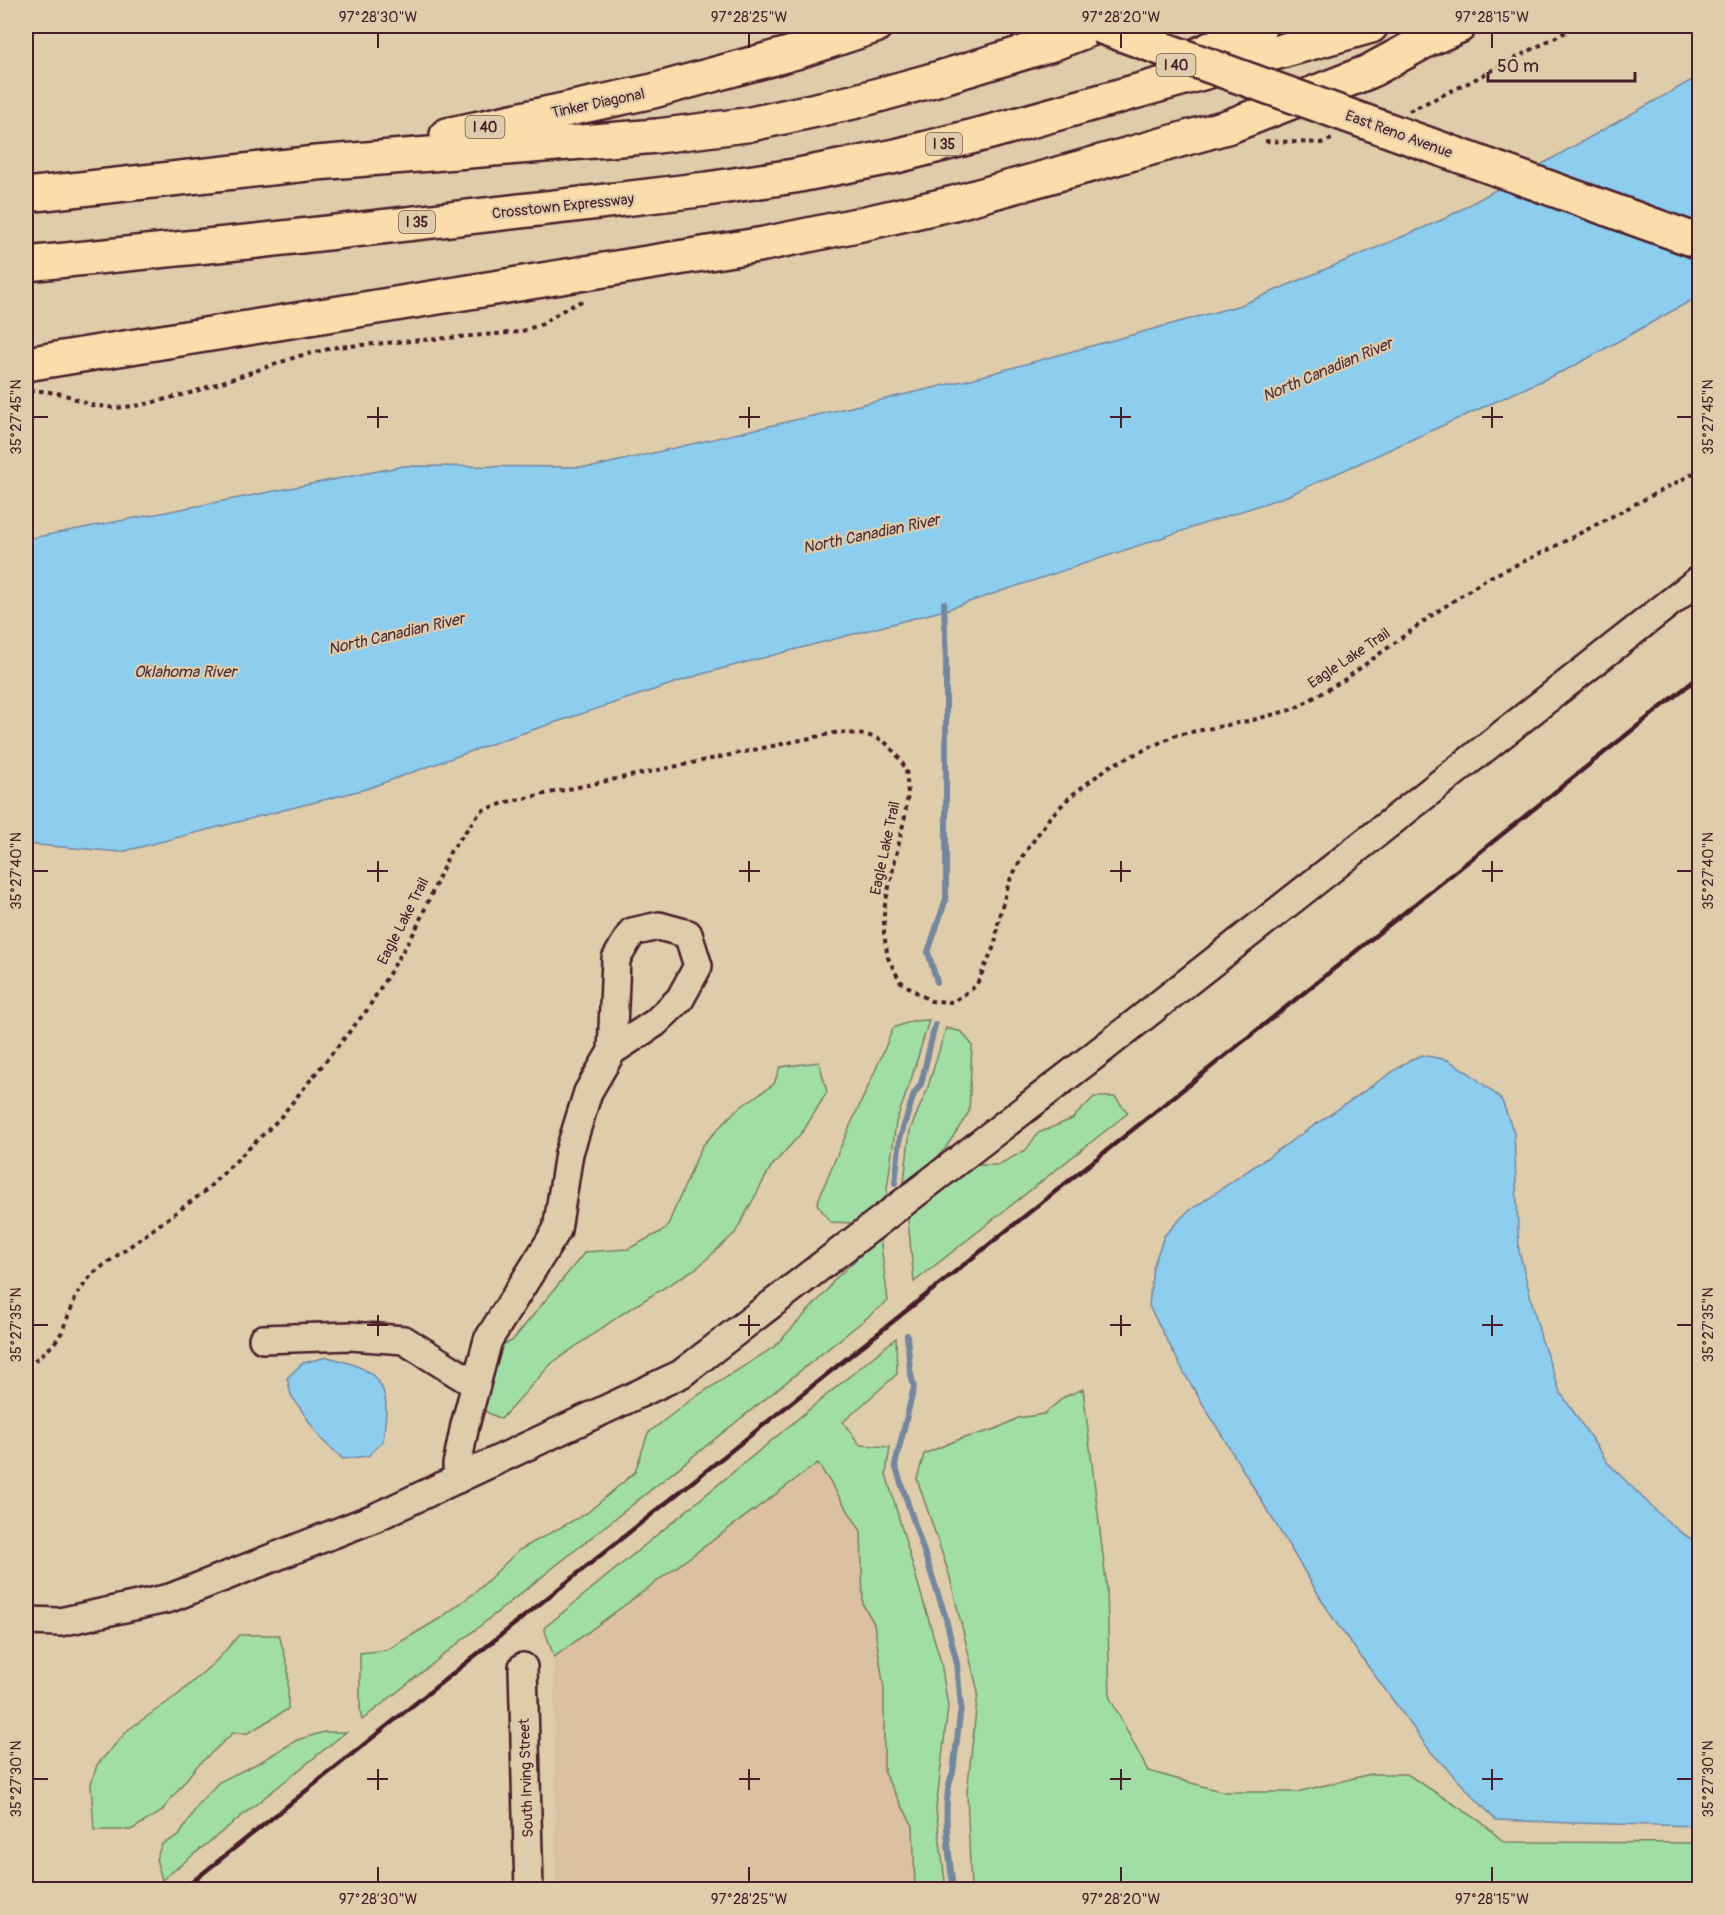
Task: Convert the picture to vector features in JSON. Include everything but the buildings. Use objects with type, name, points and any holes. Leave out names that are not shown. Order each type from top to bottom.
[{"type":"main road","name":"Tinker Diagonal","points":[[316,163],[653,91],[796,52],[875,26]]},
{"type":"main road","points":[[28,194],[316,163],[657,136],[746,125],[853,102],[964,72],[1049,45],[1098,26]]},
{"type":"main road","name":"East Reno Avenue","points":[[1098,26],[1700,242]]},
{"type":"main road","name":"I 40","points":[[1092,104],[1260,26]]},
{"type":"main road","name":"I 35","points":[[1092,104],[1371,26]]},
{"type":"main road","points":[[26,364],[764,244],[954,203],[1230,126],[1368,72],[1427,40],[1459,26]]},
{"type":"main road","name":"Crosstown Expressway","points":[[32,264],[257,241],[707,189],[794,176],[896,156],[1092,104]]},
{"type":"street","points":[[26,1621],[60,1622],[170,1598],[374,1518],[681,1374],[1100,1051],[1700,579]]},
{"type":"street","points":[[458,1479],[457,1465],[488,1340],[557,1230],[569,1153],[588,1092],[612,1052]]},
{"type":"street","points":[[263,1339],[351,1336],[404,1340],[476,1385]]},
{"type":"street","name":"South Irving Street","points":[[523,1667],[529,1890]]},
{"type":"path","name":"Eagle Lake Trail","points":[[26,1364],[34,1361],[53,1345],[62,1332],[76,1296],[92,1274],[204,1192],[279,1119],[367,1010],[415,931],[450,852],[481,811],[507,802],[839,732],[867,735],[884,741],[906,769],[908,793],[884,909],[884,934],[888,958],[900,981],[916,992],[931,1001],[953,1002],[976,986],[995,944],[999,917],[1009,882],[1022,857],[1050,818],[1072,795],[1110,766],[1176,735],[1253,720],[1294,709],[1344,680],[1435,613],[1488,578],[1550,549],[1700,470]]},
{"type":"shaded area","points":[[818,1463],[861,1531],[863,1605],[874,1623],[884,1689],[884,1773],[913,1826],[915,1889],[556,1889],[554,1657]]},
{"type":"green space","points":[[929,1020],[896,1122],[887,1203],[857,1223],[830,1222],[817,1204],[893,1028],[912,1021]]},
{"type":"green space","points":[[946,1028],[962,1032],[972,1045],[969,1112],[945,1149],[903,1191],[910,1130],[927,1090]]},
{"type":"green space","points":[[819,1062],[827,1092],[804,1130],[771,1167],[735,1233],[698,1267],[625,1312],[552,1363],[501,1419],[470,1404],[453,1375],[472,1356],[512,1341],[585,1252],[628,1249],[666,1229],[702,1146],[736,1110],[774,1084],[780,1067]]},
{"type":"green space","points":[[1094,1097],[1115,1097],[1128,1113],[914,1282],[907,1210],[967,1165],[998,1165],[1026,1150],[1038,1133],[1072,1119]]},
{"type":"green space","points":[[880,1237],[888,1301],[362,1720],[360,1653],[387,1650],[439,1619],[477,1591],[519,1550],[587,1513],[635,1472],[648,1433],[692,1399],[774,1347],[827,1291],[834,1280]]},
{"type":"green space","points":[[896,1338],[897,1374],[843,1422],[860,1445],[890,1447],[886,1474],[941,1662],[948,1707],[936,1809],[946,1889],[915,1889],[913,1826],[884,1773],[884,1689],[874,1623],[863,1605],[861,1531],[818,1463],[554,1657],[544,1628]]},
{"type":"green space","points":[[1083,1389],[1107,1589],[1110,1698],[1148,1771],[1224,1792],[1297,1792],[1371,1774],[1407,1774],[1480,1821],[1504,1842],[1699,1843],[1699,1889],[971,1889],[967,1792],[978,1692],[949,1574],[917,1479],[924,1454],[957,1440],[996,1429],[1018,1418],[1044,1414],[1064,1397]]},
{"type":"green space","points":[[239,1635],[279,1635],[288,1667],[288,1709],[248,1733],[233,1733],[196,1767],[161,1812],[131,1830],[94,1830],[91,1784],[97,1765],[128,1730],[179,1694],[218,1659]]},
{"type":"green space","points":[[324,1732],[346,1732],[162,1880],[156,1859],[162,1844],[179,1836],[199,1803],[219,1782],[262,1761],[297,1740]]},
{"type":"water","name":"Oklahoma River","points":[[1699,76],[1699,296],[1574,366],[1287,496],[945,610],[702,674],[505,739],[366,789],[121,852],[26,844],[26,539],[404,466],[593,467],[971,379],[1241,305],[1444,219]]},
{"type":"water","points":[[1422,1055],[1448,1060],[1469,1073],[1502,1101],[1514,1133],[1519,1251],[1541,1338],[1560,1392],[1608,1463],[1658,1513],[1699,1544],[1699,1826],[1496,1820],[1431,1752],[1334,1620],[1187,1378],[1149,1306],[1153,1267],[1164,1236],[1186,1213],[1410,1060]]},
{"type":"water","points":[[327,1357],[363,1369],[377,1380],[382,1388],[386,1408],[383,1441],[368,1456],[343,1459],[321,1439],[291,1395],[287,1378],[303,1363]]},
{"type":"waterway","points":[[937,982],[928,952],[946,899],[944,603]]},
{"type":"waterway","points":[[895,1183],[900,1138],[914,1094],[921,1084],[935,1025]]},
{"type":"waterway","points":[[907,1335],[914,1387],[895,1465],[945,1615],[957,1664],[961,1707],[946,1814],[953,1890]]},
{"type":"railway","points":[[182,1890],[1700,676]]},
{"type":"water label","name":"North Canadian River","points":[[1327,369]]},
{"type":"water label","name":"North Canadian River","points":[[871,533]]},
{"type":"water label","name":"North Canadian River","points":[[396,633]]}]
